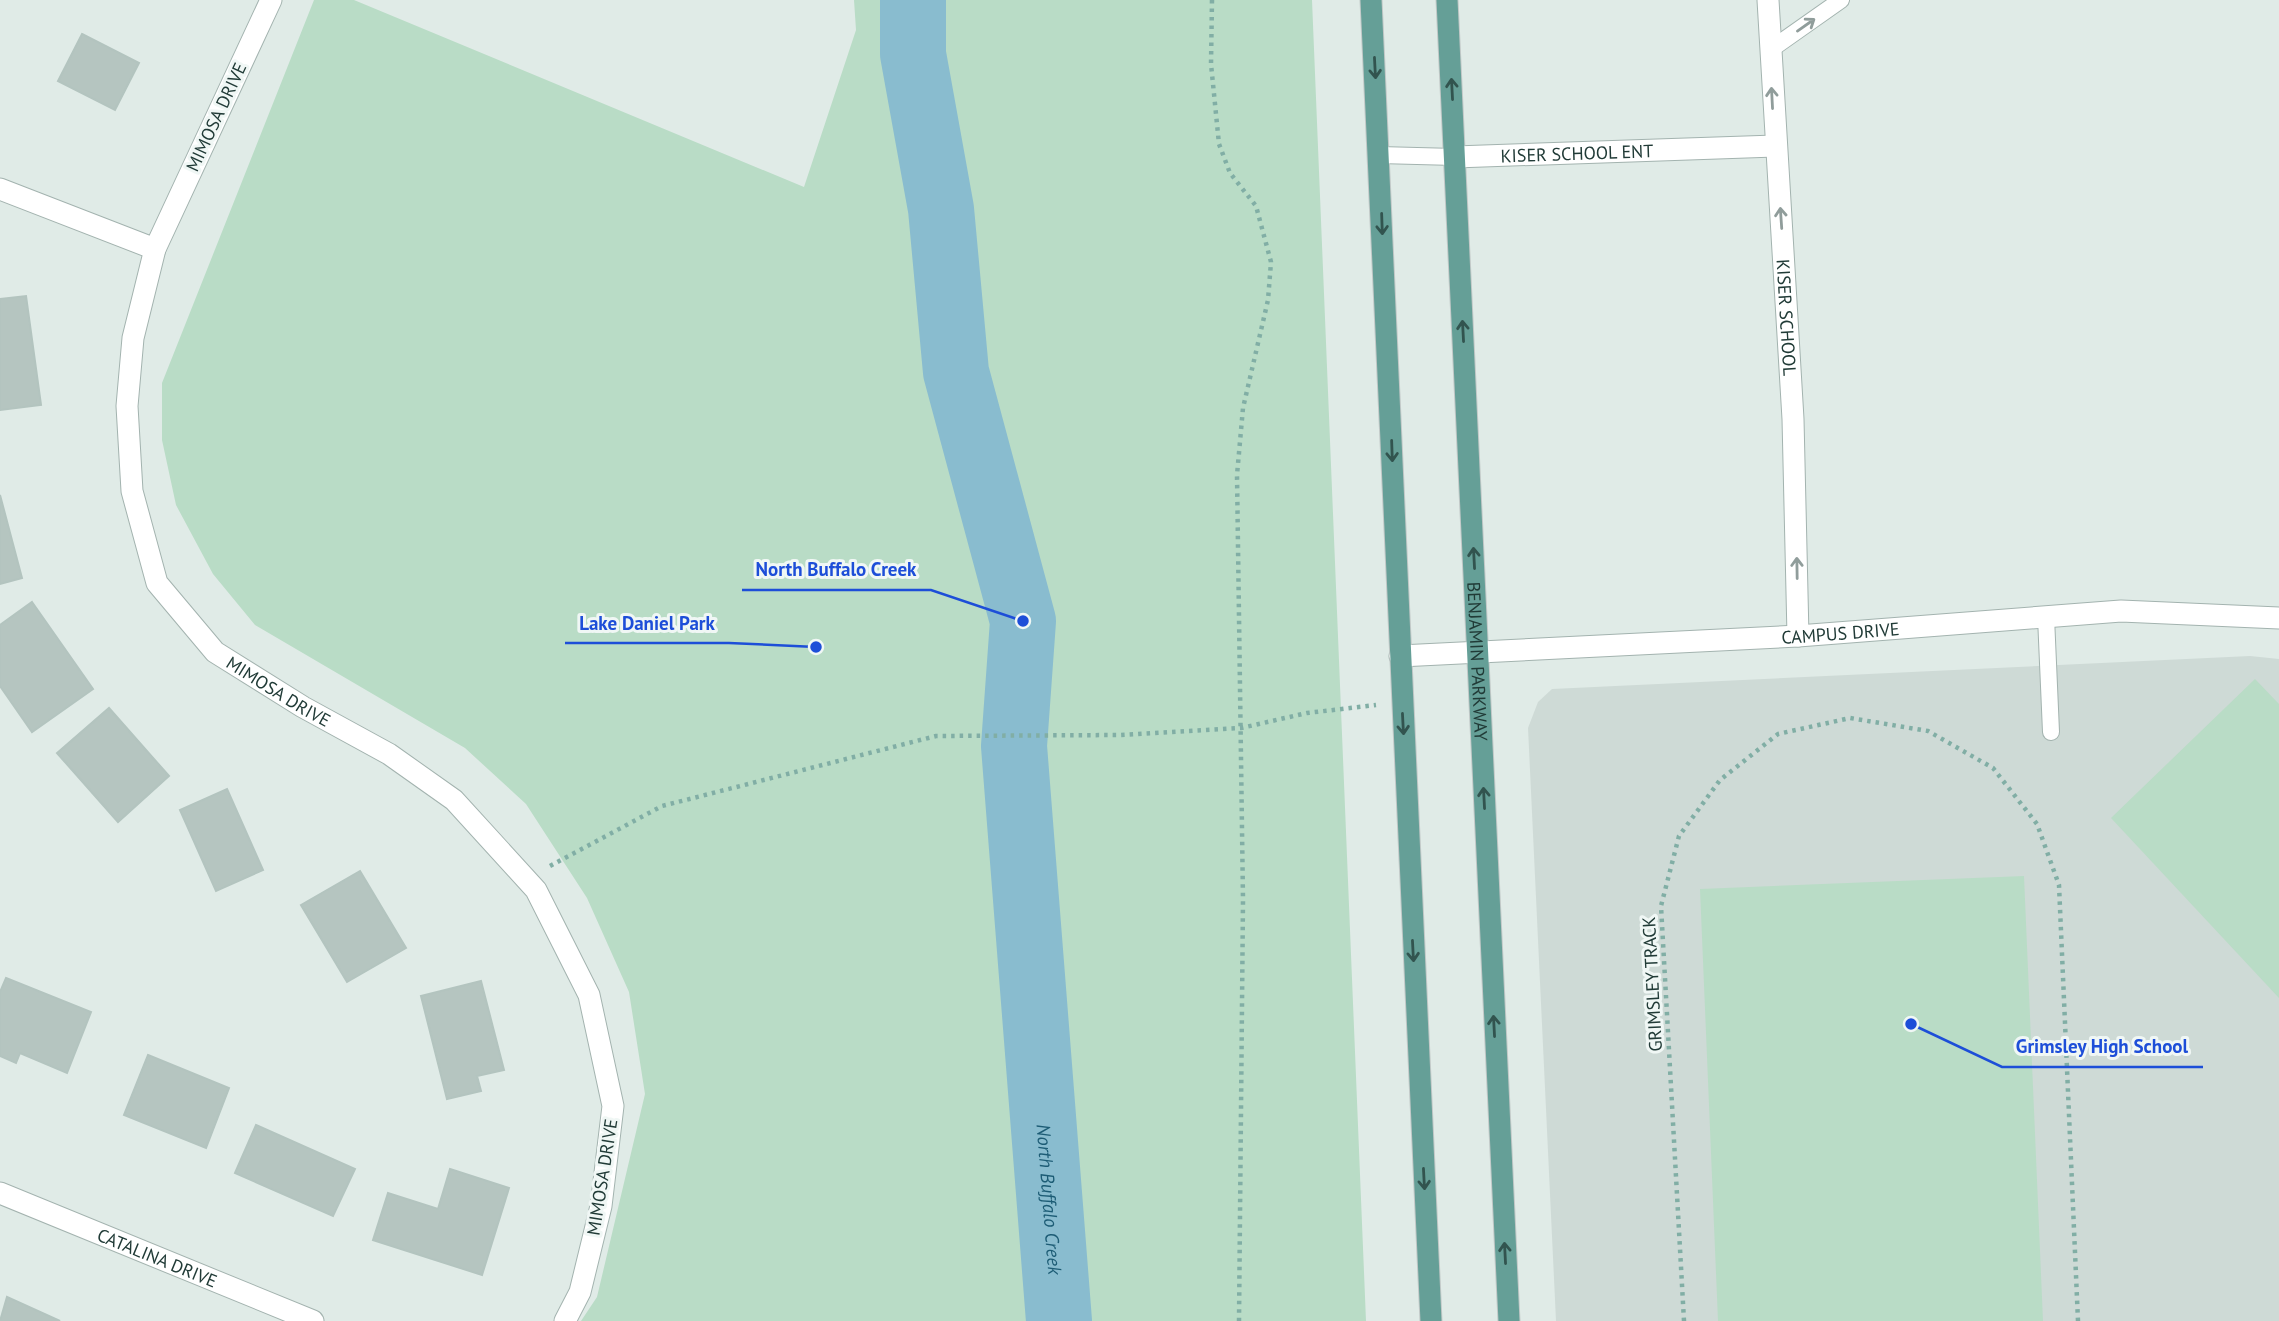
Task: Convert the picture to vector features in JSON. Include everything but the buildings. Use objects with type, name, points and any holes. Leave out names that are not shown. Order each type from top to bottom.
[{"type":"main road","points":[[1371,0],[1431,1321]]},
{"type":"main road","name":"BENJAMIN PARKWAY","points":[[1447,0],[1509,1321]]},
{"type":"street","name":"MIMOSA DRIVE","points":[[271,0],[155,249],[133,338],[127,406],[132,491],[157,583],[215,652],[303,707],[389,754],[454,800],[536,890],[589,995],[612,1106],[601,1206],[580,1292],[565,1321]]},
{"type":"street","name":"KISER SCHOOL","points":[[1768,0],[1793,419],[1798,636]]},
{"type":"street","name":"KISER SCHOOL ENT","points":[[1455,157],[1775,146]]},
{"type":"street","points":[[0,190],[155,249]]},
{"type":"street","name":"CAMPUS DRIVE","points":[[1400,656],[1798,636],[2121,611],[2279,618]]},
{"type":"street","name":"CATALINA DRIVE","points":[[0,1194],[313,1321]]},
{"type":"lane","points":[[1770,50],[1841,0]]},
{"type":"lane","name":"KISER SCHOOL ENT","points":[[1379,156],[1455,157]]},
{"type":"lane","points":[[2046,617],[2052,732]]},
{"type":"path","points":[[1212,0],[1211,64],[1219,144],[1230,173],[1256,206],[1271,262],[1268,300],[1243,408],[1237,475],[1241,728],[1239,1321]]},
{"type":"path","points":[[527,880],[574,851],[662,806],[936,736],[1120,735],[1241,728],[1307,713],[1402,702]]},
{"type":"path","name":"GRIMSLEY TRACK","points":[[1684,1321],[1661,906],[1679,836],[1720,780],[1778,734],[1850,718],[1928,731],[1939,737],[1993,768],[2037,824],[2059,885],[2078,1321]]},
{"type":"shaded area","points":[[2250,656],[2279,659],[2279,1321],[1556,1321],[1528,728],[1538,702],[1552,689]]},
{"type":"green space","points":[[314,0],[354,0],[804,187],[856,30],[854,0],[1312,0],[1366,1321],[581,1321],[597,1297],[645,1094],[629,992],[587,898],[526,804],[465,748],[255,625],[213,574],[176,505],[162,440],[162,383]]},
{"type":"green space","points":[[2255,679],[2279,704],[2279,998],[2111,818]]},
{"type":"green space","points":[[2024,876],[2043,1321],[1718,1321],[1700,889]]},
{"type":"waterway","name":"North Buffalo Creek","points":[[913,0],[913,54],[941,209],[956,372],[1023,621],[1014,746],[1059,1321]]},
{"type":"place","name":"North Buffalo Creek","points":[[1023,621]]},
{"type":"place","name":"Lake Daniel Park","points":[[816,647]]},
{"type":"place","name":"Grimsley High School","points":[[1911,1024]]}]
